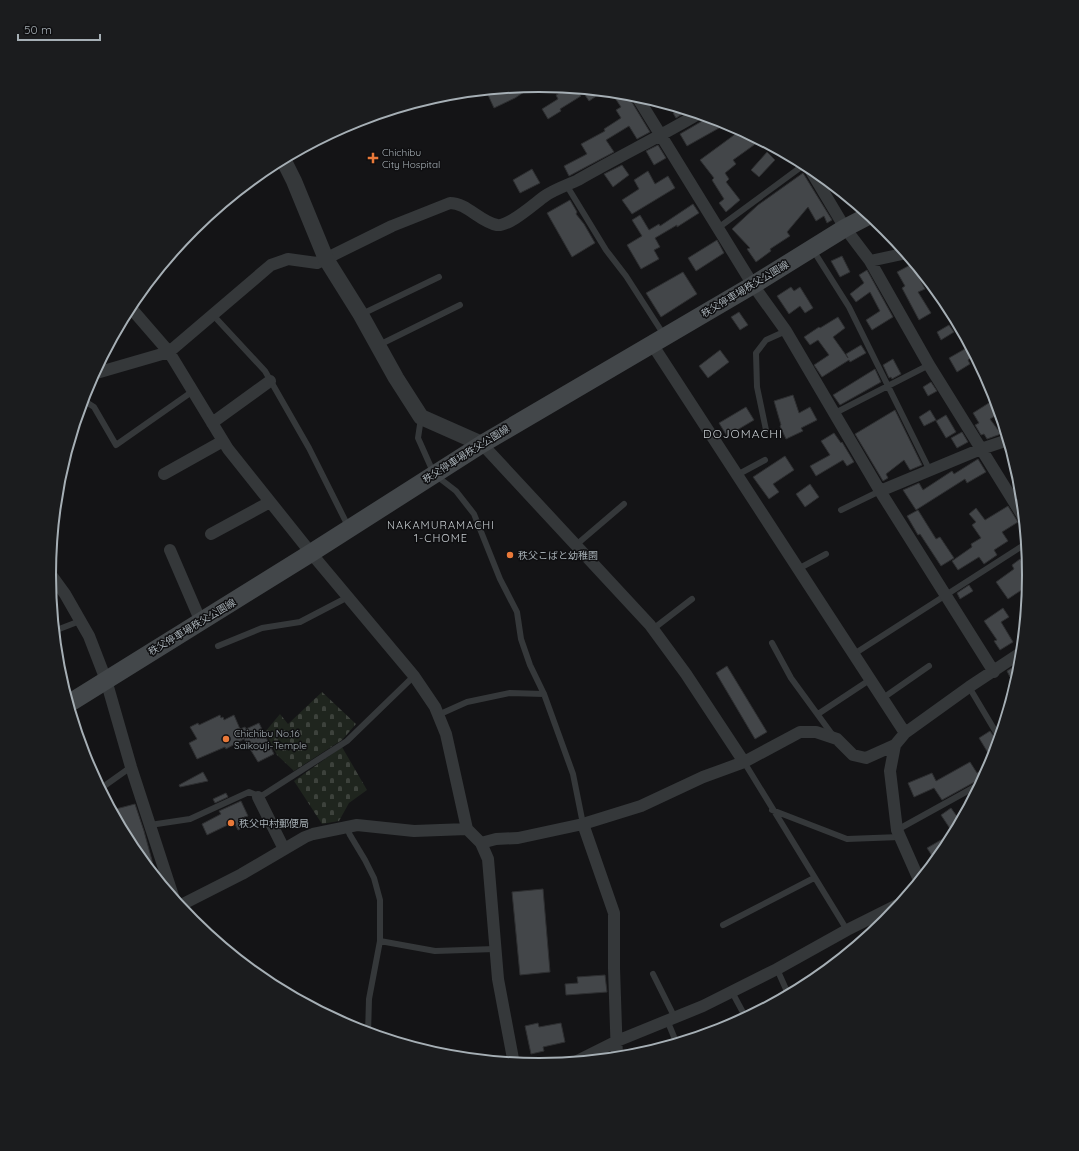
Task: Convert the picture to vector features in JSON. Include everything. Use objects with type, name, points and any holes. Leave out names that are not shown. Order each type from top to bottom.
[{"type":"main road","name":"秩父停車場秩父公園線","points":[[72,701],[312,553],[482,444],[864,218]]},
{"type":"street","points":[[641,103],[753,285],[786,331],[880,492],[994,672]]},
{"type":"street","points":[[102,372],[169,352],[271,265],[288,260],[317,263],[392,226],[450,204],[456,204],[484,220],[497,225],[509,222],[547,194],[567,186],[634,149],[661,136],[693,117]]},
{"type":"street","points":[[286,164],[326,259],[396,378],[421,417],[482,444],[653,629],[690,680],[744,762]]},
{"type":"street","points":[[815,178],[845,228],[870,261],[929,365],[1019,509]]},
{"type":"street","points":[[870,261],[900,254]]},
{"type":"street","points":[[134,312],[169,352],[228,449],[414,676],[435,707],[446,734],[467,829],[481,843],[488,859],[498,979],[513,1058]]},
{"type":"street","points":[[658,340],[737,475],[906,732]]},
{"type":"street","points":[[212,423],[270,381]]},
{"type":"street","points":[[164,474],[222,441]]},
{"type":"street","points":[[880,492],[981,449],[1004,441]]},
{"type":"street","points":[[211,534],[270,502]]},
{"type":"street","points":[[170,550],[201,622]]},
{"type":"street","points":[[57,592],[80,620],[89,636],[106,680],[131,767],[170,887]]},
{"type":"street","points":[[481,843],[496,839],[518,838],[583,824],[641,806],[703,777],[744,762],[800,732],[816,732],[836,739],[853,755],[866,758],[895,745],[906,732],[969,687],[1016,656]]},
{"type":"street","points":[[895,745],[890,771],[899,833],[918,876]]},
{"type":"street","points":[[258,797],[284,849]]},
{"type":"street","points":[[583,824],[614,913],[617,1053]]},
{"type":"street","points":[[185,903],[242,874],[305,837],[313,834],[346,826],[357,825],[414,831],[467,829]]},
{"type":"street","points":[[587,1057],[617,1041],[703,1006],[732,992],[847,930],[876,921]]},
{"type":"lane","points":[[718,228],[800,168]]},
{"type":"lane","points":[[567,186],[606,250],[626,276],[658,340]]},
{"type":"lane","points":[[812,248],[849,307],[930,470]]},
{"type":"lane","points":[[360,315],[439,277]]},
{"type":"lane","points":[[378,346],[460,305]]},
{"type":"lane","points":[[213,315],[265,371],[309,448],[349,529]]},
{"type":"lane","points":[[766,430],[757,387],[756,353],[766,340],[786,331]]},
{"type":"lane","points":[[835,413],[929,365]]},
{"type":"lane","points":[[88,403],[94,407],[116,445],[193,391]]},
{"type":"lane","points":[[421,417],[418,438],[434,474],[456,491],[474,514],[500,579],[517,612],[521,639],[530,665],[544,694],[573,774],[583,824]]},
{"type":"lane","points":[[737,475],[765,460]]},
{"type":"lane","points":[[841,510],[880,492]]},
{"type":"lane","points":[[576,545],[624,504]]},
{"type":"lane","points":[[854,654],[1022,546]]},
{"type":"lane","points":[[798,569],[826,554]]},
{"type":"lane","points":[[218,646],[262,628],[300,622],[348,597]]},
{"type":"lane","points":[[653,629],[692,599]]},
{"type":"lane","points":[[59,629],[80,620]]},
{"type":"lane","points":[[772,643],[791,678],[836,739]]},
{"type":"lane","points":[[883,698],[929,666]]},
{"type":"lane","points":[[150,825],[190,819],[249,792],[258,797],[348,741],[414,676]]},
{"type":"lane","points":[[818,714],[871,679]]},
{"type":"lane","points":[[969,687],[997,732]]},
{"type":"lane","points":[[438,715],[467,702],[510,693],[544,694]]},
{"type":"lane","points":[[744,762],[772,810],[847,930]]},
{"type":"lane","points":[[105,786],[131,767]]},
{"type":"lane","points":[[772,810],[847,839],[899,833],[973,788]]},
{"type":"lane","points":[[346,826],[365,860],[376,885],[380,900],[380,941],[369,999],[368,1027]]},
{"type":"lane","points":[[723,925],[814,878]]},
{"type":"lane","points":[[380,941],[435,951],[495,949]]},
{"type":"lane","points":[[777,969],[787,991]]},
{"type":"lane","points":[[653,974],[671,1019],[676,1039]]},
{"type":"lane","points":[[732,992],[744,1013]]},
{"type":"green space","points":[[322,692],[356,724],[342,740],[294,771],[277,755],[265,732],[280,714],[288,724]]},
{"type":"green space","points":[[342,747],[367,790],[349,803],[339,821],[322,824],[294,781]]},
{"type":"building","points":[[508,93],[523,93],[494,108],[488,95]]},
{"type":"building","points":[[560,93],[571,93],[579,94],[581,96],[560,109],[561,111],[548,119],[542,109],[558,99],[556,95]]},
{"type":"building","points":[[585,94],[597,95],[589,101]]},
{"type":"building","points":[[615,98],[631,101],[650,132],[637,139],[629,126],[606,140],[614,152],[569,176],[564,166],[587,154],[581,144],[605,131],[604,129],[621,118],[616,110],[621,107]]},
{"type":"building","points":[[675,111],[683,114],[676,118],[673,113]]},
{"type":"building","points":[[703,121],[720,127],[687,146],[680,134]]},
{"type":"building","points":[[736,134],[756,144],[733,160],[736,164],[725,173],[729,179],[726,182],[740,200],[726,212],[719,203],[724,199],[712,180],[714,178],[700,160]]},
{"type":"building","points":[[658,145],[666,158],[654,165],[646,151]]},
{"type":"building","points":[[767,152],[775,160],[759,177],[751,170]]},
{"type":"building","points":[[622,165],[629,175],[613,187],[604,174]]},
{"type":"building","points":[[532,169],[540,183],[520,193],[513,180]]},
{"type":"building","points":[[648,171],[655,184],[668,176],[675,188],[632,214],[622,200],[639,189],[634,180]]},
{"type":"building","points":[[803,173],[832,220],[827,223],[824,216],[816,221],[808,207],[787,232],[790,236],[770,249],[771,251],[756,262],[747,249],[750,248],[732,229],[758,205]]},
{"type":"building","points":[[570,200],[577,212],[576,214],[584,224],[595,243],[572,257],[547,213]]},
{"type":"building","points":[[693,204],[699,213],[677,227],[677,225],[655,238],[660,247],[654,250],[659,259],[641,269],[627,245],[642,236],[632,220],[640,215],[649,230],[659,224],[660,226]]},
{"type":"building","points":[[717,240],[724,253],[696,271],[688,258]]},
{"type":"building","points":[[842,256],[850,272],[840,277],[831,261]]},
{"type":"building","points":[[910,265],[917,274],[925,289],[918,292],[931,313],[919,320],[902,288],[905,286],[897,272]]},
{"type":"building","points":[[867,270],[893,317],[872,330],[866,320],[880,311],[870,292],[856,302],[850,294],[864,283],[859,275]]},
{"type":"building","points":[[683,272],[697,294],[661,317],[646,293]]},
{"type":"building","points":[[791,287],[794,291],[800,287],[813,308],[805,313],[800,306],[789,314],[777,296]]},
{"type":"building","points":[[739,312],[748,325],[740,330],[731,317]]},
{"type":"building","points":[[838,317],[845,328],[833,337],[848,358],[846,354],[861,345],[866,353],[850,362],[849,360],[822,377],[814,365],[829,355],[818,340],[810,345],[804,337]]},
{"type":"building","points":[[949,325],[954,332],[941,340],[937,332]]},
{"type":"building","points":[[966,348],[971,358],[968,360],[970,364],[957,372],[949,358]]},
{"type":"building","points":[[720,350],[729,362],[708,378],[699,366]]},
{"type":"building","points":[[893,359],[901,374],[892,379],[891,377],[889,378],[883,365]]},
{"type":"building","points":[[875,369],[881,382],[840,405],[833,395]]},
{"type":"building","points":[[931,382],[937,391],[928,396],[923,387]]},
{"type":"building","points":[[793,395],[799,413],[810,407],[817,420],[801,428],[803,431],[786,439],[780,426],[781,425],[774,401]]},
{"type":"building","points":[[990,402],[995,416],[990,419],[1001,434],[987,439],[984,434],[981,435],[975,425],[979,423],[973,413]]},
{"type":"building","points":[[746,407],[754,420],[727,436],[719,423]]},
{"type":"building","points":[[895,410],[922,465],[910,470],[904,460],[886,474],[888,478],[883,481],[855,434]]},
{"type":"building","points":[[930,410],[936,420],[924,426],[919,417]]},
{"type":"building","points":[[946,415],[956,432],[946,438],[936,421]]},
{"type":"building","points":[[962,432],[968,442],[957,448],[951,438]]},
{"type":"building","points":[[834,433],[841,443],[842,442],[854,462],[847,466],[843,460],[816,476],[810,466],[830,455],[821,441]]},
{"type":"building","points":[[785,456],[794,470],[773,484],[779,492],[769,499],[753,477]]},
{"type":"building","points":[[978,459],[986,472],[967,483],[965,479],[916,510],[903,490],[919,483],[923,490],[952,471],[954,474]]},
{"type":"building","points":[[810,484],[819,497],[805,507],[796,494]]},
{"type":"building","points":[[1008,506],[1018,522],[1002,532],[1008,541],[994,550],[997,555],[984,564],[979,557],[958,570],[952,561],[972,547],[971,544],[981,538],[972,525],[976,522],[969,514],[976,508],[985,520]]},
{"type":"building","points":[[918,510],[936,539],[940,537],[954,558],[941,566],[920,534],[918,535],[907,516]]},
{"type":"building","points":[[1020,559],[1023,563],[1023,589],[1008,599],[996,582],[1014,569],[1012,565]]},
{"type":"building","points":[[969,585],[973,591],[960,599],[957,593]]},
{"type":"building","points":[[1003,608],[1009,617],[1001,622],[1013,642],[1000,650],[994,641],[997,640],[984,621]]},
{"type":"building","points":[[727,666],[767,732],[755,739],[716,673]]},
{"type":"building","points":[[1015,666],[1013,675],[1010,677],[1007,671]]},
{"type":"building","points":[[220,715],[224,720],[234,715],[240,729],[245,727],[246,729],[259,723],[274,754],[258,762],[244,739],[226,749],[225,747],[197,759],[189,743],[197,739],[190,727],[198,723],[199,725]]},
{"type":"building","points":[[990,731],[995,737],[989,754],[979,738]]},
{"type":"building","points":[[970,762],[977,773],[982,770],[977,781],[942,800],[934,788],[914,797],[908,783],[932,773],[936,781]]},
{"type":"building","points":[[203,772],[208,781],[180,787],[179,785]]},
{"type":"building","points":[[226,793],[228,797],[215,803],[213,799]]},
{"type":"building","points":[[241,801],[248,816],[244,817],[248,826],[238,830],[234,822],[207,835],[202,824],[221,814],[219,811]]},
{"type":"building","points":[[135,804],[154,867],[137,844],[117,809]]},
{"type":"building","points":[[951,808],[958,817],[951,829],[941,815]]},
{"type":"building","points":[[946,837],[933,857],[927,848]]},
{"type":"building","points":[[543,889],[550,972],[520,975],[512,892]]},
{"type":"building","points":[[605,975],[607,992],[566,995],[565,984],[578,983],[577,977]]},
{"type":"building","points":[[538,1023],[539,1027],[561,1023],[565,1042],[543,1047],[544,1051],[531,1054],[525,1026]]},
{"type":"place","name":"Chichibu City Hospital","points":[[373,158]]},
{"type":"place","name":"秩父こばと幼稚園","points":[[510,555]]},
{"type":"place","name":"Chichibu No.16 Saikouji-Temple","points":[[226,739]]},
{"type":"place","name":"秩父中村郵便局","points":[[231,823]]},
{"type":"district","name":"DOJOMACHI","points":[[743,433]]},
{"type":"district","name":"NAKAMURAMACHI 1-CHOME","points":[[441,531]]}]
